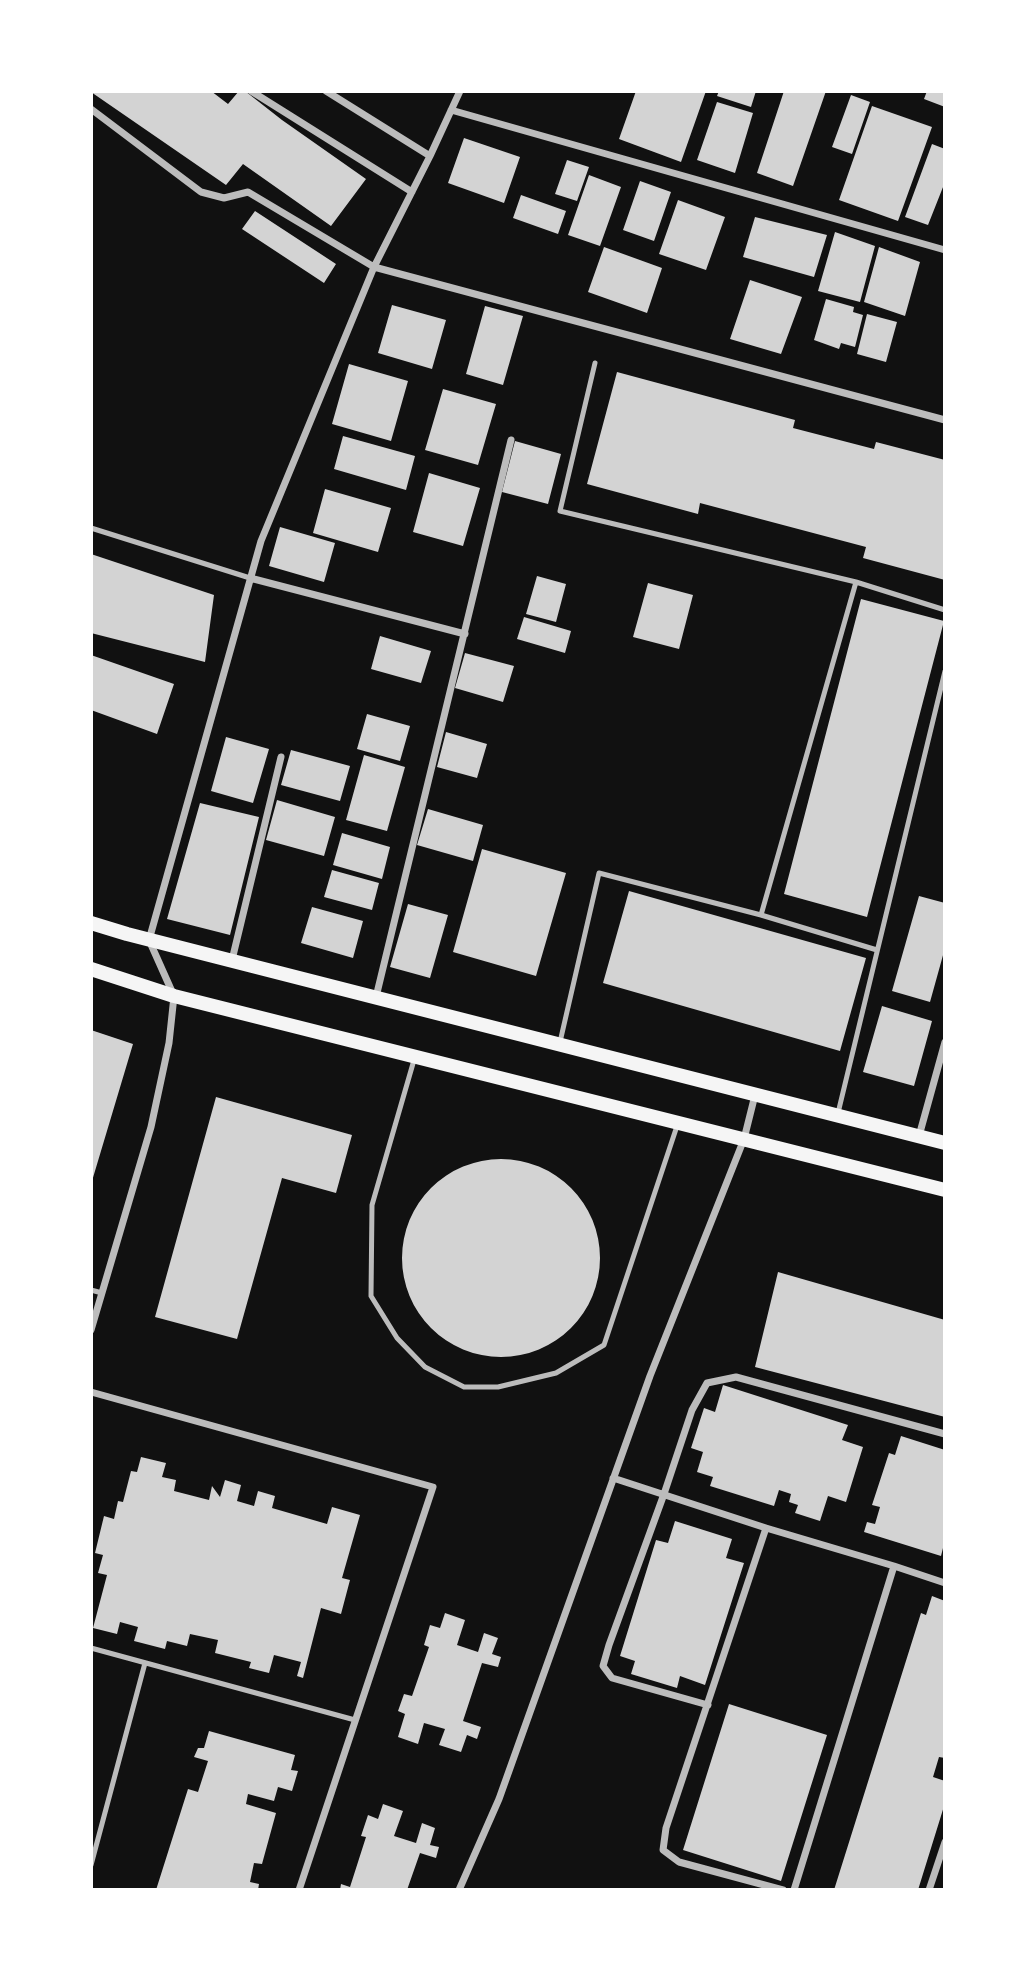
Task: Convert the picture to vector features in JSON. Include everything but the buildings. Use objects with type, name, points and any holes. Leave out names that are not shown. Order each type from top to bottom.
[{"type":"main road","points":[[91,923],[945,1143]]},
{"type":"main road","points":[[91,969],[174,996],[945,1190]]},
{"type":"street","points":[[251,91],[412,192]]},
{"type":"street","points":[[326,91],[430,156]]},
{"type":"street","points":[[91,1330],[151,1127],[169,1043],[174,996],[149,940],[261,541],[374,267],[460,91]]},
{"type":"street","points":[[91,109],[201,192],[224,198],[248,192],[374,267],[945,420]]},
{"type":"street","points":[[451,110],[945,250]]},
{"type":"street","points":[[376,998],[511,440]]},
{"type":"street","points":[[250,578],[465,634]]},
{"type":"street","points":[[232,961],[281,757]]},
{"type":"street","points":[[919,1137],[945,1042]]},
{"type":"street","points":[[459,1890],[499,1799],[666,1332],[744,1139],[755,1095]]},
{"type":"street","points":[[708,1705],[612,1678],[603,1666],[692,1410],[707,1383],[736,1377],[945,1434]]},
{"type":"street","points":[[91,1392],[433,1487],[299,1890]]},
{"type":"street","points":[[613,1478],[945,1583]]},
{"type":"street","points":[[766,1528],[666,1828],[663,1850],[679,1862],[783,1890]]},
{"type":"street","points":[[794,1890],[894,1566]]},
{"type":"street","points":[[929,1890],[945,1842]]},
{"type":"lane","points":[[595,363],[560,511],[856,582],[945,610]]},
{"type":"lane","points":[[91,528],[250,578]]},
{"type":"lane","points":[[761,915],[856,582]]},
{"type":"lane","points":[[837,1116],[945,671]]},
{"type":"lane","points":[[560,1045],[599,873],[761,915],[877,950]]},
{"type":"lane","points":[[415,1057],[372,1205],[371,1296],[397,1338],[425,1367],[464,1387],[498,1387],[556,1373],[604,1345],[678,1123]]},
{"type":"lane","points":[[91,1290],[102,1293]]},
{"type":"lane","points":[[91,1648],[355,1720]]},
{"type":"lane","points":[[91,1865],[145,1663]]}]
